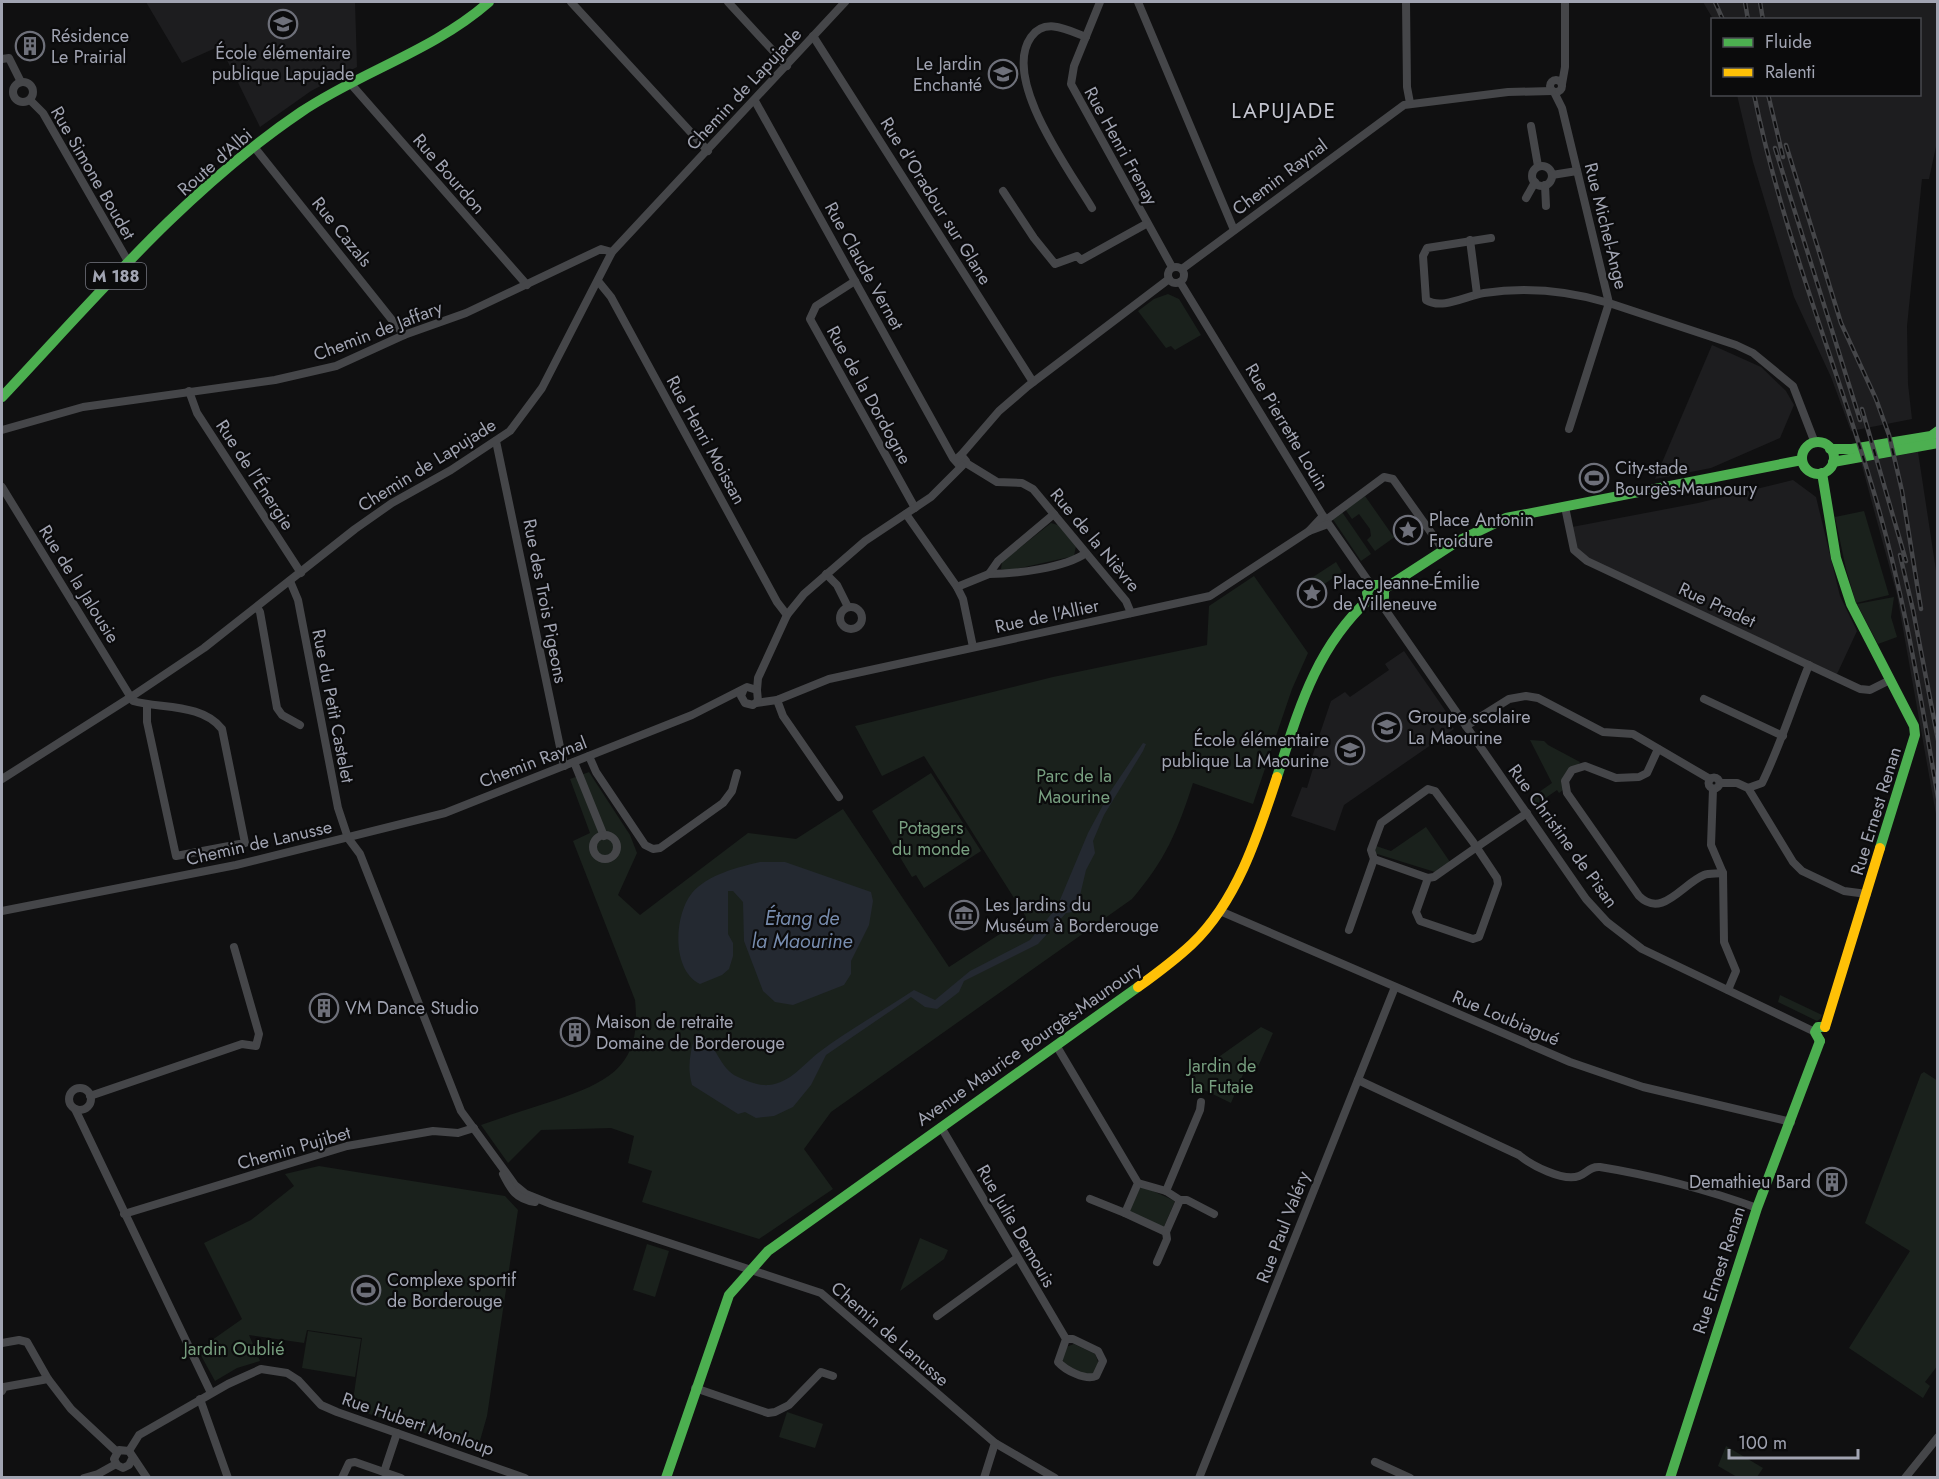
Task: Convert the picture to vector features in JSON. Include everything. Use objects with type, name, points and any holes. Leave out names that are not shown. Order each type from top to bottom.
[{"type":"street","name":"Route d'Albi","points":[[2,397],[129,263],[255,148],[301,112],[350,83],[443,38],[466,23],[489,2]]},
{"type":"street","points":[[571,2],[708,151]]},
{"type":"street","points":[[728,2],[787,66]]},
{"type":"street","name":"Chemin de Lapujade","points":[[2,779],[131,697],[257,607],[355,528],[392,503],[496,441],[516,424],[542,388],[612,252],[845,2]]},
{"type":"street","name":"Rue Henri Frenay","points":[[1100,2],[1074,66],[1071,84],[1146,224],[1172,267]]},
{"type":"street","points":[[1138,2],[1234,230]]},
{"type":"street","points":[[1406,2],[1407,87],[1410,103]]},
{"type":"street","points":[[1556,86],[1565,67],[1565,2]]},
{"type":"street","points":[[1086,36],[1058,26],[1042,28],[1028,41],[1023,66],[1029,97],[1092,208]]},
{"type":"street","name":"Rue d'Oradour sur Glane","points":[[813,36],[1033,382]]},
{"type":"street","name":"Rue Simone Boudet","points":[[2,59],[9,58],[21,82],[32,88],[33,94],[30,100]]},
{"type":"street","name":"Rue Simone Boudet","points":[[21,82],[15,86],[13,96],[20,102],[30,100]]},
{"type":"street","name":"Rue Bourdon","points":[[350,83],[527,285]]},
{"type":"street","name":"Chemin Raynal","points":[[1182,269],[1393,111],[1410,103],[1556,86]]},
{"type":"street","name":"Rue Michel-Ange","points":[[1556,86],[1609,303],[1736,345],[1753,353],[1796,390],[1815,442]]},
{"type":"street","name":"Rue Simone Boudet","points":[[30,100],[43,113],[129,263]]},
{"type":"street","name":"Rue Claude Vernet","points":[[755,101],[948,446],[960,460]]},
{"type":"street","points":[[1526,198],[1535,182],[1533,173],[1538,166],[1531,126]]},
{"type":"street","name":"Rue Cazals","points":[[255,148],[404,335]]},
{"type":"street","points":[[1535,182],[1545,185],[1550,182],[1552,175],[1546,166],[1538,166]]},
{"type":"street","points":[[1552,175],[1577,171]]},
{"type":"street","points":[[1545,185],[1546,206]]},
{"type":"street","points":[[1003,191],[1034,238],[1055,264],[1077,256],[1081,260],[1146,224]]},
{"type":"street","points":[[1491,238],[1427,248],[1423,256],[1426,300],[1435,304],[1477,294],[1530,290],[1609,303],[1569,429]]},
{"type":"street","points":[[1470,240],[1477,294]]},
{"type":"street","name":"Chemin de Jaffary","points":[[2,430],[83,407],[275,380],[336,366],[404,335],[466,313],[601,249],[612,252]]},
{"type":"street","points":[[1172,267],[1182,269],[1184,274],[1180,282],[1172,282],[1169,279],[1168,270],[1172,267]]},
{"type":"street","name":"Chemin Raynal","points":[[348,838],[445,813],[724,701],[745,689],[761,670],[787,615],[804,594],[866,541],[915,508],[950,479],[960,460],[999,411],[1033,382],[1169,279]]},
{"type":"street","name":"Rue Henri Moissan","points":[[598,281],[611,297],[777,602],[787,615]]},
{"type":"street","name":"Rue de la Dordogne","points":[[855,281],[816,306],[810,319],[915,508]]},
{"type":"street","name":"Rue Pierrette Louin","points":[[1180,282],[1326,520],[1371,585]]},
{"type":"street","name":"Rue de l'Énergie","points":[[189,391],[197,413],[301,573]]},
{"type":"street","points":[[1830,449],[1852,449],[1935,437]]},
{"type":"street","points":[[1833,462],[1935,437]]},
{"type":"street","name":"Rue des Trois Pigeons","points":[[496,441],[564,766]]},
{"type":"street","points":[[1815,442],[1824,443],[1830,449],[1833,462],[1829,469],[1822,473],[1809,471],[1802,460],[1804,451],[1815,442]]},
{"type":"street","name":"Rue de la Nièvre","points":[[960,460],[997,482],[1028,485],[1126,601],[1131,613]]},
{"type":"street","points":[[1384,589],[1442,548],[1475,530],[1498,521],[1701,481],[1761,465],[1802,460]]},
{"type":"street","name":"Rue Ernest Renan","points":[[1670,1478],[1757,1208],[1791,1122],[1867,894],[1915,740],[1914,726],[1864,632],[1844,586],[1829,525],[1822,473]]},
{"type":"street","points":[[1326,520],[1388,477],[1393,479],[1442,548]]},
{"type":"street","name":"Rue de la Jalousie","points":[[2,487],[131,697]]},
{"type":"street","name":"Rue Pradet","points":[[1565,507],[1574,550],[1587,561],[1866,690],[1890,680]]},
{"type":"street","points":[[906,514],[957,587],[963,599],[974,647]]},
{"type":"street","points":[[989,574],[998,561],[1054,514]]},
{"type":"street","name":"Rue de l'Allier","points":[[756,703],[777,700],[829,679],[1210,596],[1326,520]]},
{"type":"street","points":[[957,587],[989,574],[1007,574],[1051,565],[1073,560],[1086,553]]},
{"type":"street","points":[[826,574],[837,585],[848,607]]},
{"type":"street","name":"Rue du Petit Castelet","points":[[290,581],[298,600],[328,766],[348,838]]},
{"type":"street","points":[[1377,584],[1384,589],[1384,597],[1374,600],[1367,593],[1371,585],[1377,584]]},
{"type":"street","name":"Rue Christine de Pisan","points":[[1374,600],[1466,726],[1586,899],[1606,922],[1642,949],[1820,1033]]},
{"type":"street","name":"Avenue Maurice Bourgès-Maunoury","points":[[666,1478],[695,1388],[729,1295],[750,1269],[776,1244],[1174,962],[1191,946],[1220,911],[1246,864],[1319,660],[1341,630],[1374,600]]},
{"type":"street","points":[[257,607],[260,612],[277,708],[282,715],[300,725]]},
{"type":"street","points":[[1748,788],[1762,783],[1783,736],[1809,665]]},
{"type":"street","name":"Chemin Raynal","points":[[724,701],[743,701],[750,705],[756,703],[761,670]]},
{"type":"street","points":[[743,701],[745,689],[758,691],[777,700],[783,716],[839,797]]},
{"type":"street","points":[[1466,726],[1509,699],[1526,696],[1543,700],[1603,732],[1633,734],[1710,779],[1717,778],[1711,845],[1722,873],[1724,942],[1736,971],[1728,990]]},
{"type":"street","points":[[131,697],[133,701],[147,705],[169,706],[204,716],[217,723],[222,729],[245,843],[176,856],[147,722],[147,705]]},
{"type":"street","points":[[1704,699],[1783,736]]},
{"type":"street","points":[[1658,749],[1647,773],[1639,777],[1616,778],[1585,766],[1572,770],[1565,781],[1567,793],[1639,896],[1648,903],[1661,904],[1704,875],[1722,873]]},
{"type":"street","points":[[589,756],[596,772],[645,845],[653,849],[660,848],[723,802],[732,791],[737,773]]},
{"type":"street","points":[[574,762],[604,836]]},
{"type":"street","points":[[1717,786],[1737,783],[1748,788],[1793,862],[1802,871],[1844,891],[1867,894]]},
{"type":"street","points":[[1349,930],[1373,857],[1380,823],[1428,789],[1435,791],[1476,848],[1498,884],[1479,937],[1473,939],[1420,921],[1416,912],[1428,878]]},
{"type":"street","points":[[1373,857],[1428,878],[1434,877],[1527,813]]},
{"type":"street","name":"Chemin de Lanusse","points":[[2,911],[236,865],[348,838],[360,854],[461,1111],[497,1161],[509,1188],[517,1196],[551,1204],[821,1293],[995,1443],[1055,1478]]},
{"type":"street","name":"Rue Loubiagué","points":[[1220,911],[1570,1062],[1643,1087],[1791,1122]]},
{"type":"street","points":[[90,1096],[242,1044],[256,1046],[259,1034],[234,946]]},
{"type":"street","name":"Rue Paul Valéry","points":[[1199,1478],[1395,987]]},
{"type":"street","points":[[1056,1046],[1138,1183],[1166,1191],[1180,1200],[1187,1200],[1214,1214]]},
{"type":"street","points":[[1358,1080],[1519,1155],[1534,1166],[1572,1177],[1596,1167],[1612,1170],[1730,1198],[1757,1208]]},
{"type":"street","points":[[75,1109],[85,1108],[90,1103],[90,1096],[82,1089],[73,1091],[69,1101],[75,1109],[211,1393],[139,1435],[125,1467]]},
{"type":"street","points":[[1166,1191],[1200,1110],[1201,1102]]},
{"type":"street","name":"Rue Julie Demouis","points":[[940,1127],[991,1214],[1003,1228],[1017,1258],[1066,1339]]},
{"type":"street","name":"Chemin Pujibet","points":[[124,1214],[347,1146],[433,1131],[458,1133],[474,1128]]},
{"type":"street","points":[[1125,1213],[1138,1183]]},
{"type":"street","points":[[1090,1199],[1166,1232]]},
{"type":"street","points":[[1157,1262],[1167,1239],[1166,1232],[1180,1200]]},
{"type":"street","points":[[937,1316],[1017,1258]]},
{"type":"street","points":[[1066,1339],[1073,1339],[1098,1351],[1103,1361],[1096,1376],[1085,1378],[1058,1362],[1066,1339]]},
{"type":"street","points":[[2,1343],[19,1340],[27,1342],[48,1379],[71,1409],[117,1452]]},
{"type":"street","name":"Rue Hubert Monloup","points":[[211,1393],[250,1372],[273,1369],[298,1380],[321,1405],[525,1478]]},
{"type":"street","points":[[695,1388],[768,1413],[789,1405],[821,1372],[833,1376]]},
{"type":"street","points":[[2,1391],[4,1387],[48,1379]]},
{"type":"street","points":[[200,1399],[228,1478]]},
{"type":"street","points":[[384,1472],[397,1433]]},
{"type":"street","points":[[1905,1478],[1938,1437]]},
{"type":"street","points":[[984,1478],[995,1443]]},
{"type":"street","points":[[116,1464],[114,1457],[117,1452],[124,1449],[131,1455],[144,1475]]},
{"type":"street","points":[[342,1478],[349,1463],[355,1462],[401,1478]]},
{"type":"street","points":[[1376,1462],[1410,1478]]},
{"type":"street","points":[[84,1478],[98,1474],[116,1464],[144,1475]]},
{"type":"shaded area","points":[[146,2],[355,2],[357,67],[311,91],[260,127],[220,46],[182,63]]},
{"type":"shaded area","points":[[1703,2],[1937,2],[1937,142],[1929,179],[1922,179],[1907,326],[1908,384],[1912,419],[1851,431],[1831,377],[1794,297],[1753,162],[1737,96],[1921,96],[1921,18],[1712,18]]},
{"type":"shaded area","points":[[1712,345],[1761,367],[1786,391],[1794,405],[1780,438],[1711,468],[1655,479]]},
{"type":"shaded area","points":[[1918,452],[1937,577],[1937,820],[1897,595],[1861,462]]},
{"type":"shaded area","points":[[1793,480],[1816,497],[1840,596],[1857,631],[1837,674],[1590,559],[1577,549],[1572,527],[1698,503]]},
{"type":"shaded area","name":"Groupe scolaire La Maourine","points":[[1404,651],[1447,713],[1446,720],[1454,729],[1344,805],[1335,831],[1291,816],[1302,787],[1307,788],[1314,765],[1310,763],[1331,701],[1345,692],[1350,697],[1389,670],[1385,664]]},
{"type":"green space","points":[[1168,294],[1179,299],[1201,335],[1175,350],[1171,346],[1166,348],[1138,311],[1154,299]]},
{"type":"green space","name":"City-stade Bourgès-Maunoury","points":[[1607,468],[1610,483],[1581,489],[1578,474]]},
{"type":"green space","points":[[1365,496],[1393,536],[1396,536],[1375,551],[1367,540],[1371,536],[1370,529],[1359,514],[1352,519],[1345,509]]},
{"type":"green space","points":[[1864,511],[1889,595],[1856,603],[1835,517]]},
{"type":"green space","points":[[1342,512],[1371,554],[1361,561],[1332,518]]},
{"type":"green space","points":[[1051,523],[1058,525],[1076,546],[1074,556],[1007,571],[1001,569],[1002,562]]},
{"type":"green space","points":[[1336,562],[1342,572],[1314,591],[1307,581]]},
{"type":"green space","name":"Parc de la Maourine","points":[[1254,576],[1308,653],[1292,689],[1253,804],[1193,783],[1182,816],[1162,858],[1132,899],[831,1112],[804,1149],[833,1189],[759,1239],[642,1202],[652,1171],[628,1163],[634,1136],[611,1128],[541,1130],[508,1163],[481,1125],[575,1093],[607,1077],[628,1055],[636,1022],[635,1000],[573,841],[590,833],[570,779],[589,772],[630,835],[637,853],[618,895],[640,915],[748,833],[796,839],[843,809],[949,967],[1026,917],[924,756],[882,776],[855,726],[1053,677],[1207,645],[1209,606]]},
{"type":"green space","points":[[1894,597],[1891,617],[1897,637],[1878,644],[1857,604]]},
{"type":"green space","points":[[1530,740],[1544,741],[1580,762],[1564,789],[1559,793],[1557,790],[1534,806],[1529,799],[1552,783]]},
{"type":"green space","name":"Potagers du monde","points":[[931,773],[981,851],[924,888],[916,875],[912,877],[872,811]]},
{"type":"green space","points":[[1426,827],[1450,862],[1435,872],[1374,853],[1376,846],[1391,851]]},
{"type":"green space","points":[[1780,995],[1822,1015],[1820,1019],[1817,1021],[1778,1002]]},
{"type":"green space","name":"Jardin de la Futaie","points":[[1261,1027],[1273,1033],[1257,1069],[1247,1065],[1231,1103],[1196,1086],[1189,1078]]},
{"type":"green space","points":[[1924,1072],[1938,1081],[1938,1365],[1925,1382],[1930,1386],[1923,1398],[1849,1348],[1910,1251],[1865,1223],[1921,1074]]},
{"type":"green space","name":"Complexe sportif de Borderouge","points":[[319,1166],[505,1196],[518,1210],[487,1416],[477,1451],[352,1408],[362,1338],[307,1330],[304,1343],[249,1335],[260,1361],[237,1368],[215,1381],[198,1350],[242,1319],[204,1243],[251,1220],[294,1186],[285,1174]]},
{"type":"green space","points":[[1144,1187],[1175,1201],[1163,1229],[1132,1215],[1129,1209],[1140,1188]]},
{"type":"green space","points":[[920,1238],[948,1250],[944,1259],[900,1291]]},
{"type":"green space","points":[[647,1244],[669,1251],[655,1297],[633,1290]]},
{"type":"green space","points":[[308,1331],[361,1339],[355,1377],[302,1368]]},
{"type":"green space","points":[[1074,1344],[1095,1354],[1099,1364],[1094,1374],[1085,1375],[1064,1363],[1062,1358],[1066,1347]]},
{"type":"green space","points":[[787,1412],[823,1424],[815,1448],[779,1437]]},
{"type":"green space","points":[[1726,1446],[1763,1468],[1757,1477],[1737,1477],[1718,1466]]},
{"type":"water","points":[[1143,743],[1146,744],[1143,751],[1104,815],[1093,841],[1095,853],[1086,870],[1078,904],[1072,912],[1066,913],[1038,944],[964,981],[959,992],[937,1009],[925,1007],[911,997],[826,1055],[811,1085],[793,1107],[774,1116],[756,1118],[745,1112],[738,1114],[692,1085],[689,1066],[695,1036],[699,1033],[710,1043],[731,1073],[757,1084],[777,1084],[796,1073],[841,1036],[914,990],[935,1000],[970,971],[1030,940],[1057,907],[1088,833],[1110,792]]},
{"type":"water","name":"Étang de la Maourine","points":[[760,862],[785,862],[871,892],[873,901],[869,925],[851,961],[851,974],[844,985],[793,1005],[775,1002],[763,991],[744,941],[743,902],[733,891],[728,891],[728,934],[733,943],[733,956],[729,969],[722,975],[700,984],[684,967],[678,942],[679,928],[686,903],[692,893],[714,877]]},
{"type":"railway","points":[[1715,2],[1722,18]]},
{"type":"railway","points":[[1745,2],[1748,18]]},
{"type":"railway","points":[[1760,2],[1763,18]]},
{"type":"railway","points":[[1754,96],[1778,194],[1883,524],[1910,641],[1938,798]]},
{"type":"railway","points":[[1768,96],[1783,157]]},
{"type":"railway","points":[[1786,145],[1841,323],[1876,399],[1889,435],[1902,491],[1921,609]]},
{"type":"railway","points":[[1775,148],[1860,420]]},
{"type":"railway","points":[[1862,409],[1906,561]]},
{"type":"railway","points":[[1900,555],[1938,740]]},
{"type":"traffic: fast","points":[[2,397],[144,246],[219,175],[259,142],[301,112],[348,84],[445,34],[489,2]]},
{"type":"traffic: fast","points":[[1830,449],[1852,449],[1931,436],[1938,431]]},
{"type":"traffic: fast","points":[[1818,442],[1829,447],[1834,458],[1829,469],[1818,474],[1807,469],[1802,458],[1807,447],[1818,442]]},
{"type":"traffic: fast","points":[[1833,462],[1938,443]]},
{"type":"traffic: fast","points":[[1384,589],[1458,541],[1506,518],[1802,460]]},
{"type":"traffic: fast","points":[[1822,473],[1836,558],[1851,604],[1914,726],[1915,735],[1880,848]]},
{"type":"traffic: fast","points":[[1369,599],[1367,593],[1371,585],[1380,585],[1384,589]]},
{"type":"traffic: fast","points":[[1369,599],[1380,602],[1384,597],[1384,589]]},
{"type":"traffic: fast","points":[[1277,777],[1302,704],[1322,659],[1350,618],[1369,599]]},
{"type":"traffic: fast","points":[[666,1478],[729,1295],[768,1251],[1138,987]]},
{"type":"traffic: fast","points":[[1820,1041],[1815,1032],[1818,1027],[1825,1027]]},
{"type":"traffic: fast","points":[[1670,1478],[1757,1208],[1820,1041]]},
{"type":"traffic: slow","points":[[1138,987],[1192,944],[1222,908],[1254,844],[1277,777]]},
{"type":"traffic: slow","points":[[1825,1027],[1880,848]]},
{"type":"place","name":"École élémentaire publique Lapujade","points":[[283,24]]},
{"type":"place","name":"Résidence Le Prairial","points":[[30,46]]},
{"type":"place","name":"Le Jardin Enchanté","points":[[1003,74]]},
{"type":"place","name":"City-stade Bourgès-Maunoury","points":[[1594,478]]},
{"type":"place","name":"Place Antonin Froidure","points":[[1408,530]]},
{"type":"place","name":"Place Jeanne-Émilie de Villeneuve","points":[[1312,593]]},
{"type":"place","name":"Groupe scolaire La Maourine","points":[[1387,727]]},
{"type":"place","name":"École élémentaire publique La Maourine","points":[[1350,750]]},
{"type":"place","name":"Les Jardins du Muséum à Borderouge","points":[[964,915]]},
{"type":"place","name":"VM Dance Studio","points":[[324,1008]]},
{"type":"place","name":"Maison de retraite Domaine de Borderouge","points":[[575,1032]]},
{"type":"place","name":"Demathieu Bard","points":[[1832,1182]]},
{"type":"place","name":"Complexe sportif de Borderouge","points":[[366,1290]]},
{"type":"district","name":"LAPUJADE","points":[[1284,111]]},
{"type":"park label","name":"Jardin Oublié","points":[[234,1349]]}]
